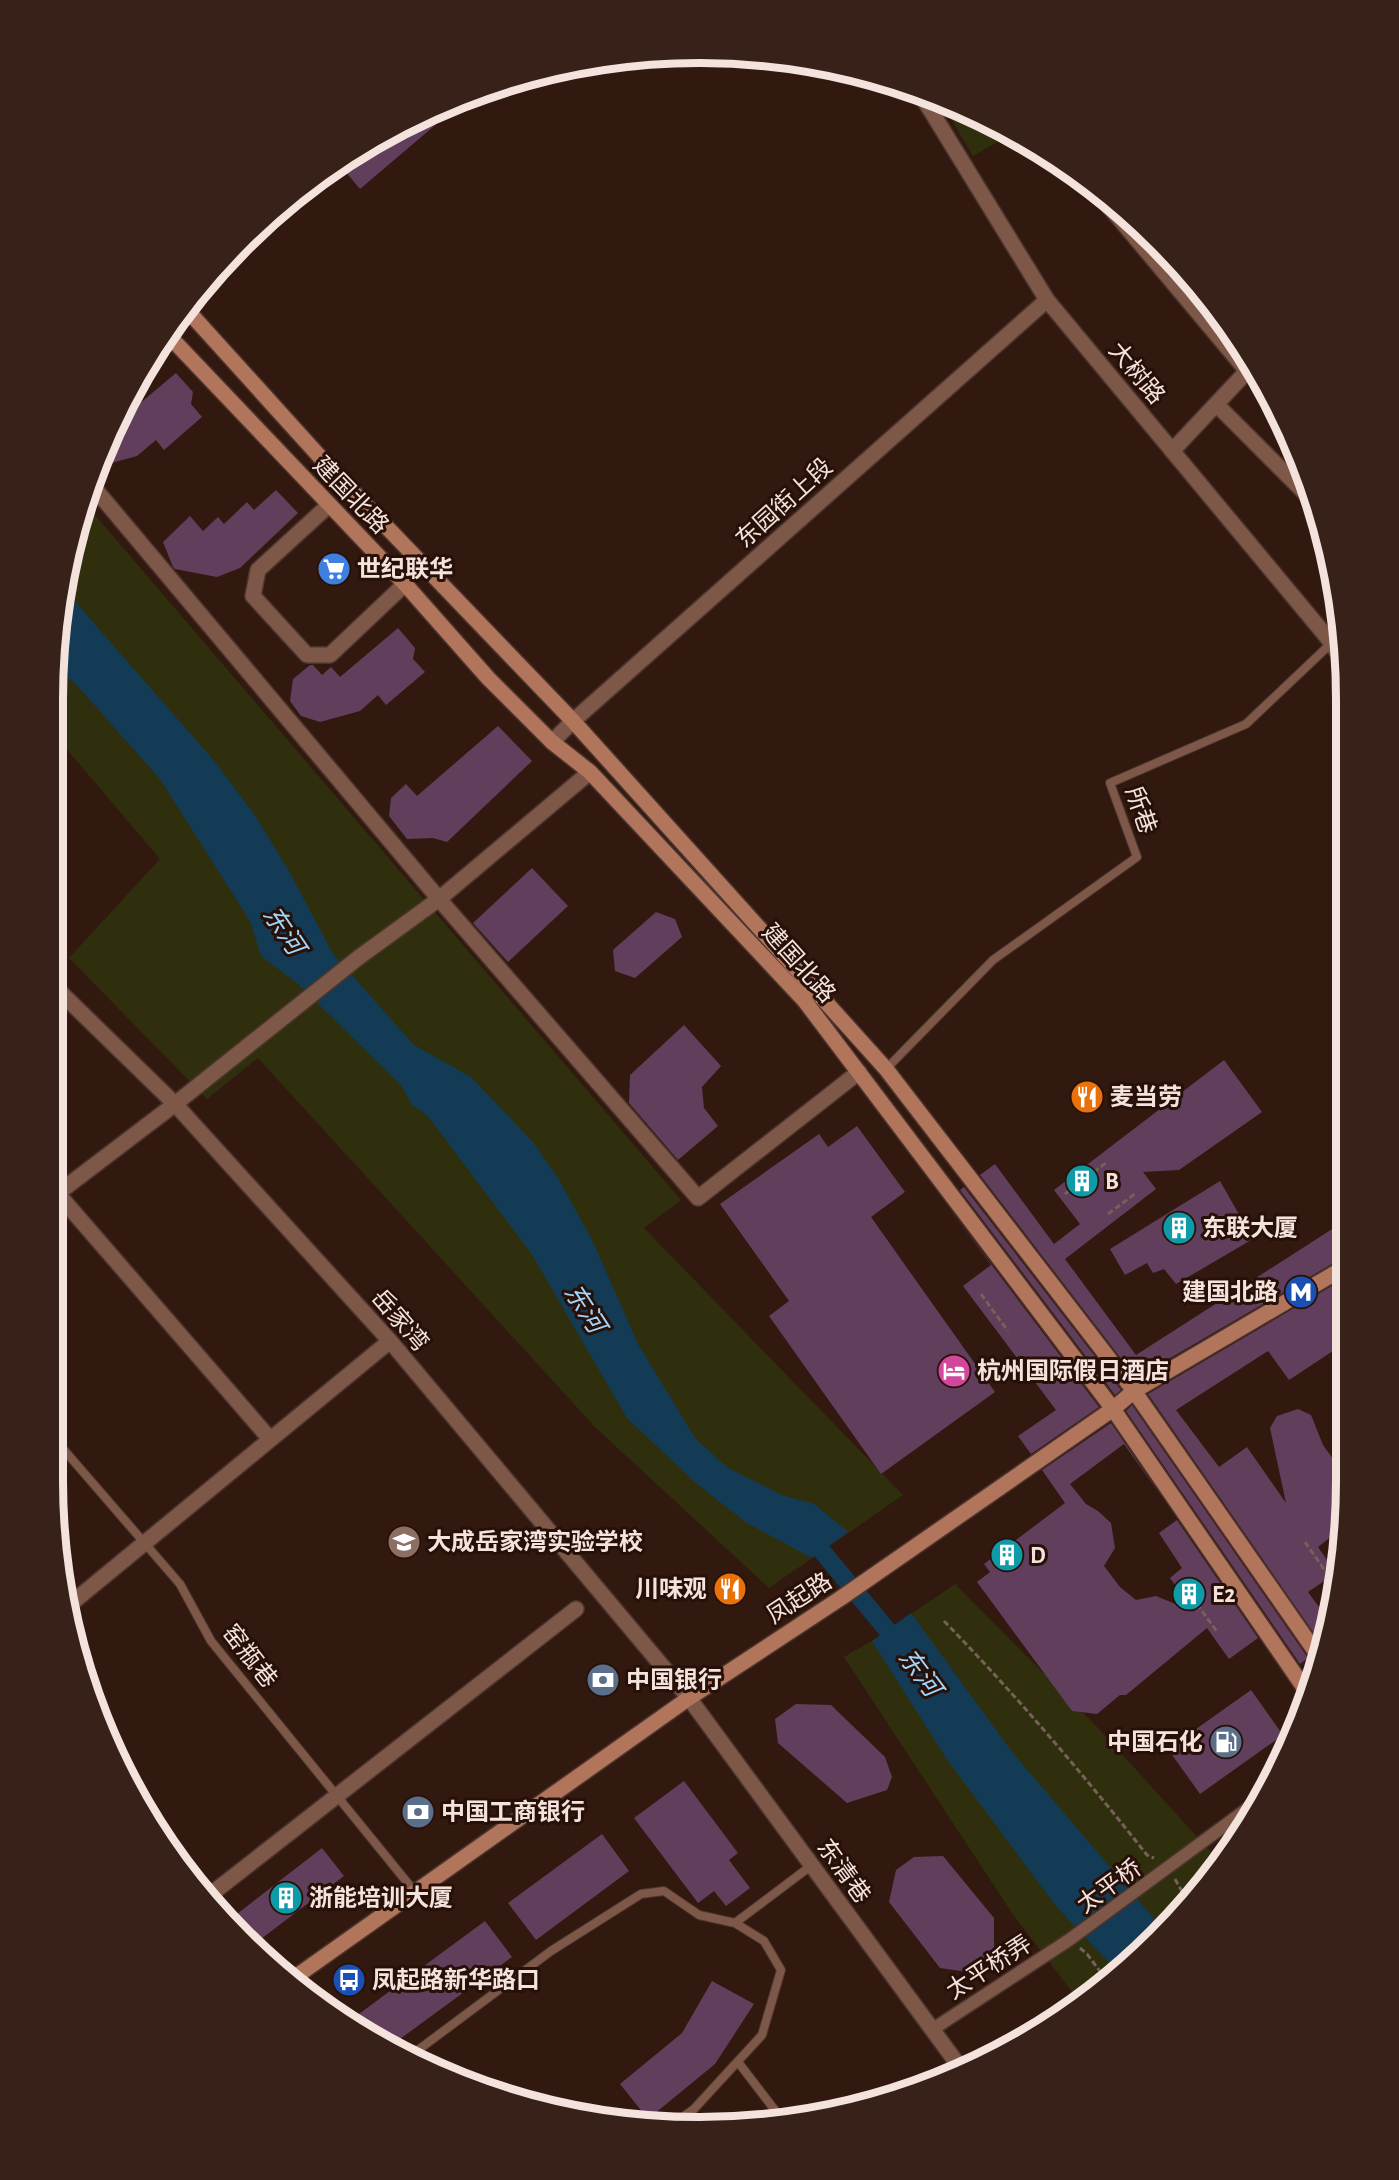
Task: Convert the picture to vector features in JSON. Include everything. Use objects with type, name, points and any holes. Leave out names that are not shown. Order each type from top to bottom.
[{"type":"main road","name":"建国北路","points":[[192,316],[330,468],[573,721],[886,1069],[1134,1391],[1313,1648]]},
{"type":"main road","name":"建国北路","points":[[174,341],[405,584],[488,678],[552,742],[590,772],[804,1000],[1113,1409],[1302,1685]]},
{"type":"main road","name":"凤起路","points":[[299,1974],[689,1698],[841,1598],[1113,1409],[1134,1391],[1336,1273]]},
{"type":"street","name":"大树路","points":[[928,105],[1047,300],[1172,451],[1333,634]]},
{"type":"street","points":[[1132,233],[1227,344]]},
{"type":"street","name":"东园街上段","points":[[552,742],[1047,300]]},
{"type":"street","points":[[1172,451],[1246,373]]},
{"type":"street","points":[[1216,404],[1299,487]]},
{"type":"street","points":[[98,492],[439,899],[698,1198],[859,1072]]},
{"type":"street","points":[[329,505],[258,570],[253,596],[307,655],[330,655],[405,584]]},
{"type":"street","points":[[63,1189],[175,1104],[358,958],[439,899],[590,772]]},
{"type":"street","name":"岳家湾","points":[[63,995],[175,1104],[390,1341],[689,1698]]},
{"type":"street","points":[[63,1199],[270,1439]]},
{"type":"street","points":[[74,1601],[390,1341]]},
{"type":"street","points":[[214,1892],[576,1609]]},
{"type":"street","name":"东清巷","points":[[689,1698],[957,2062]]},
{"type":"street","points":[[1172,1865],[1242,1813]]},
{"type":"street","name":"太平桥","points":[[1069,1940],[1172,1865]]},
{"type":"street","name":"太平桥弄","points":[[933,2029],[1069,1940]]},
{"type":"lane","name":"所巷","points":[[886,1069],[993,960],[1137,857],[1110,783],[1246,723],[1333,641]]},
{"type":"lane","name":"窑瓶巷","points":[[63,1449],[180,1584],[211,1641],[415,1892]]},
{"type":"lane","points":[[735,1923],[812,1865]]},
{"type":"lane","points":[[417,2051],[551,1951],[641,1894],[664,1891],[699,1915],[735,1923],[764,1941],[781,1970],[762,2035],[694,2109],[683,2117]]},
{"type":"lane","points":[[738,2062],[777,2113]]},
{"type":"path","points":[[1065,1194],[1107,1162]]},
{"type":"path","points":[[1108,1214],[1136,1193]]},
{"type":"path","points":[[981,1294],[1008,1331]]},
{"type":"path","points":[[1305,1542],[1326,1572]]},
{"type":"path","points":[[992,1564],[1012,1550]]},
{"type":"path","points":[[1181,1582],[1218,1633]]},
{"type":"path","points":[[944,1620],[976,1653],[1100,1796],[1147,1855],[1172,1865],[1176,1883],[1183,1894]]},
{"type":"path","points":[[1069,1940],[1088,1954],[1102,1973]]},
{"type":"shaded area","points":[[948,113],[1002,140],[973,156]]},
{"type":"shaded area","points":[[92,511],[681,1200],[644,1228],[903,1495],[769,1588],[595,1427],[258,1058],[207,1099],[69,958],[160,859],[63,745],[64,658],[68,616],[75,575]]},
{"type":"shaded area","points":[[955,1584],[1099,1729],[1214,1855],[1150,1931],[1074,1995],[1012,1913],[844,1657],[872,1641]]},
{"type":"water","points":[[71,597],[216,763],[256,817],[289,871],[333,954],[414,1045],[471,1077],[532,1141],[558,1178],[593,1242],[638,1344],[695,1438],[728,1468],[782,1495],[814,1504],[848,1532],[812,1558],[747,1523],[697,1484],[627,1418],[531,1253],[427,1115],[412,1105],[401,1085],[297,983],[261,956],[250,921],[160,779],[74,682],[64,676]]},
{"type":"water","points":[[911,1613],[1012,1752],[1157,1923],[1111,1965],[1055,1905],[946,1758],[872,1641]]},
{"type":"building","points":[[446,116],[360,189],[345,171],[381,148]]},
{"type":"building","points":[[176,373],[193,392],[191,404],[202,417],[164,450],[156,440],[137,456],[108,464],[134,408]]},
{"type":"building","points":[[276,490],[298,513],[240,568],[217,577],[173,567],[163,542],[190,516],[203,531],[218,517],[224,524],[247,502],[254,510]]},
{"type":"building","points":[[398,628],[415,648],[413,659],[425,672],[386,705],[378,695],[360,711],[320,722],[301,716],[290,701],[293,679],[310,665],[313,665],[322,675],[331,667],[340,677]]},
{"type":"building","points":[[498,726],[532,761],[447,842],[433,838],[407,839],[389,816],[391,798],[406,784],[417,796]]},
{"type":"building","points":[[532,868],[568,906],[508,962],[473,923]]},
{"type":"building","points":[[656,912],[675,919],[682,937],[635,978],[615,971],[613,950]]},
{"type":"building","points":[[684,1025],[721,1066],[702,1087],[704,1108],[718,1126],[678,1160],[629,1103],[630,1075]]},
{"type":"building","points":[[1224,1060],[1262,1112],[1179,1170],[1143,1172],[1156,1189],[1065,1259],[1136,1355],[1336,1226],[1336,1262],[1136,1378],[980,1175],[995,1164],[1054,1244],[1080,1224],[1054,1190]]},
{"type":"building","points":[[857,1126],[905,1192],[871,1217],[995,1392],[881,1474],[769,1316],[789,1301],[720,1204],[819,1134],[828,1147]]},
{"type":"building","name":"东联大厦","points":[[1220,1181],[1253,1239],[1176,1284],[1164,1269],[1153,1273],[1147,1263],[1125,1275],[1110,1249]]},
{"type":"building","points":[[964,1187],[1121,1390],[1115,1395],[960,1190]]},
{"type":"building","points":[[944,1202],[1099,1407],[1031,1454],[1018,1436],[1056,1410],[963,1286],[991,1265]]},
{"type":"building","points":[[1336,1284],[1336,1349],[1289,1380],[1268,1351],[1176,1410],[1219,1467],[1247,1447],[1286,1503],[1270,1428],[1277,1416],[1298,1409],[1311,1415],[1323,1445],[1336,1463],[1334,1535],[1318,1547],[1331,1565],[1329,1578],[1308,1592],[1322,1612],[1316,1636],[1148,1394]]},
{"type":"building","points":[[1132,1405],[1308,1658],[1300,1664],[1126,1411]]},
{"type":"building","points":[[1111,1423],[1159,1493],[1124,1444],[1070,1484],[1086,1504],[1111,1523],[1115,1548],[1104,1566],[1120,1587],[1136,1600],[1156,1596],[1195,1612],[1170,1578],[1182,1568],[1159,1533],[1177,1520],[1258,1638],[1229,1659],[1207,1628],[1126,1695],[1120,1695],[1097,1714],[1072,1711],[977,1582],[990,1572],[984,1564],[1065,1503],[1042,1470]]},
{"type":"building","name":"中国石化","points":[[1251,1690],[1283,1735],[1200,1794],[1168,1749]]},
{"type":"building","points":[[796,1704],[831,1705],[885,1757],[892,1777],[887,1790],[847,1803],[778,1743],[775,1719]]},
{"type":"building","points":[[684,1781],[738,1853],[729,1860],[750,1888],[726,1906],[714,1891],[698,1903],[634,1818]]},
{"type":"building","points":[[602,1834],[629,1871],[536,1940],[508,1903]]},
{"type":"building","name":"浙能培训大厦","points":[[322,1848],[344,1876],[259,1940],[235,1916]]},
{"type":"building","points":[[943,1856],[994,1918],[994,1950],[968,1972],[940,1968],[889,1902],[896,1870],[914,1857]]},
{"type":"building","points":[[485,1921],[512,1957],[398,2041],[356,2016]]},
{"type":"building","points":[[712,1981],[754,2004],[715,2064],[652,2115],[645,2115],[620,2084],[682,2033]]},
{"type":"waterway","name":"东河","points":[[807,1533],[902,1648]]},
{"type":"place","name":"世纪联华","points":[[334,569]]},
{"type":"place","name":"麦当劳","points":[[1087,1097]]},
{"type":"place","name":"B","points":[[1082,1181]]},
{"type":"place","name":"东联大厦","points":[[1179,1228]]},
{"type":"place","name":"建国北路","points":[[1301,1292]]},
{"type":"place","name":"杭州国际假日酒店","points":[[954,1371]]},
{"type":"place","name":"大成岳家湾实验学校","points":[[404,1542]]},
{"type":"place","name":"D","points":[[1007,1555]]},
{"type":"place","name":"川味观","points":[[730,1589]]},
{"type":"place","name":"E2","points":[[1189,1594]]},
{"type":"place","name":"中国银行","points":[[603,1680]]},
{"type":"place","name":"中国石化","points":[[1226,1742]]},
{"type":"place","name":"中国工商银行","points":[[418,1812]]},
{"type":"place","name":"浙能培训大厦","points":[[286,1898]]},
{"type":"place","name":"凤起路新华路口","points":[[349,1980]]}]
